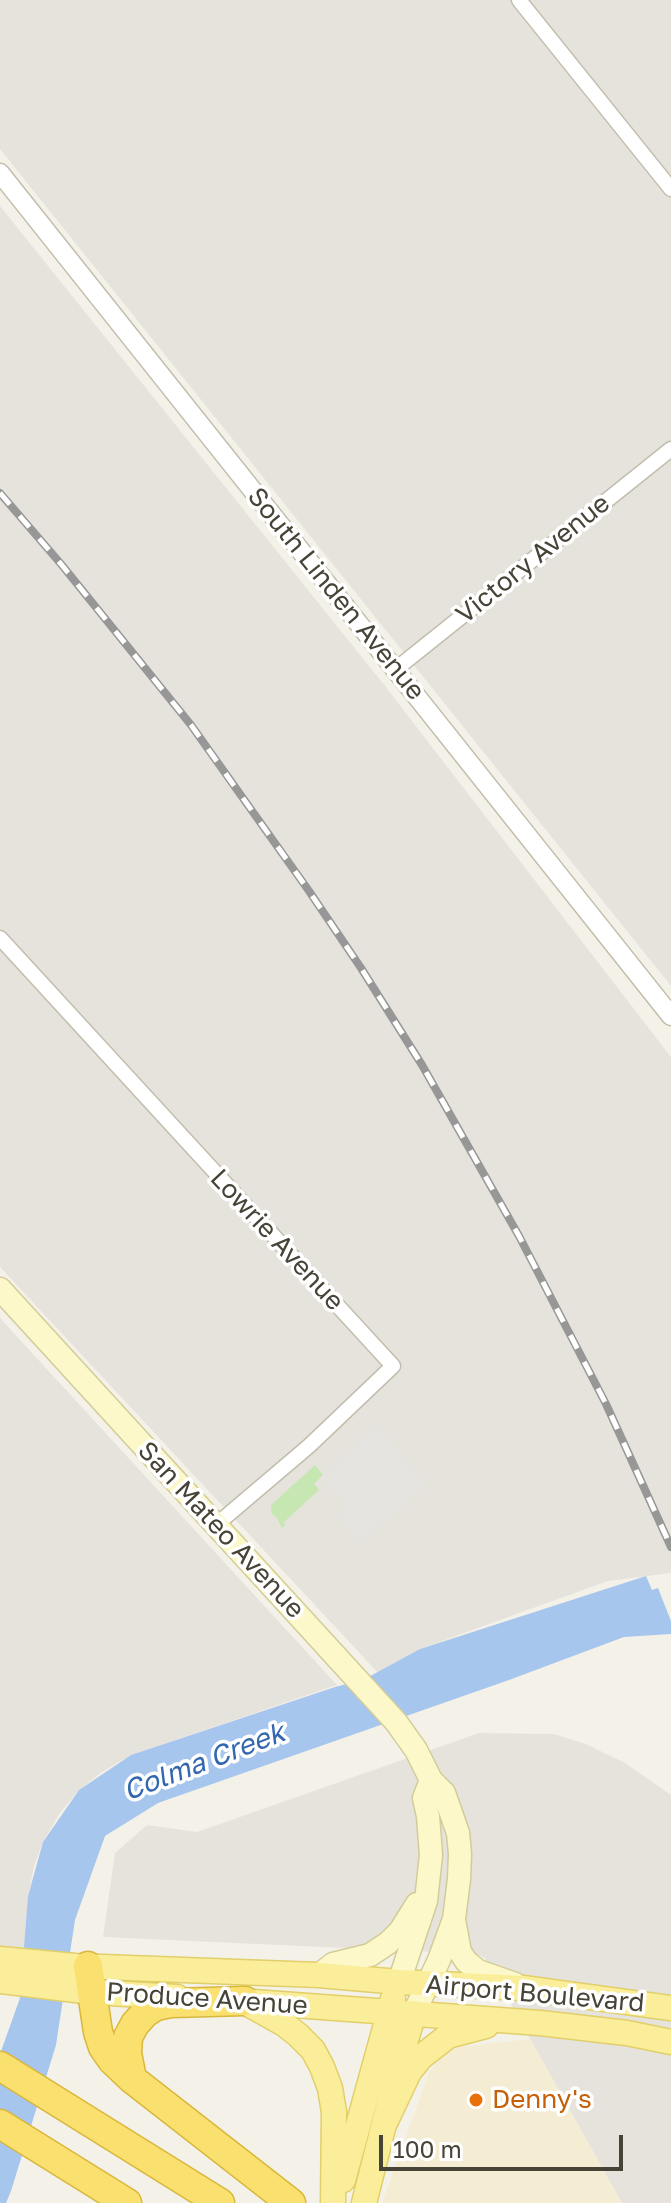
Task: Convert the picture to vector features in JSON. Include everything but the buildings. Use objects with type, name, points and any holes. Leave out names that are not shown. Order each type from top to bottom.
[{"type":"highway","points":[[82,1978],[103,2047],[112,2060],[291,2203]]},
{"type":"highway","points":[[132,2079],[127,2053],[128,2037],[145,2013],[156,2006],[171,2003],[245,2001]]},
{"type":"highway","points":[[0,2066],[220,2203]]},
{"type":"highway","points":[[0,2124],[127,2203]]},
{"type":"main road","name":"San Mateo Avenue","points":[[0,1289],[396,1722],[416,1750],[431,1780],[444,1793],[458,1833],[460,1854],[454,1919],[414,2013]]},
{"type":"main road","points":[[335,2203],[389,2011],[426,1901],[430,1876],[430,1836],[424,1798],[431,1780]]},
{"type":"main road","points":[[319,1975],[333,1964],[370,1955],[388,1943],[411,1915],[430,1876]]},
{"type":"main road","points":[[454,1919],[460,1952],[466,1961],[478,1971],[523,1988]]},
{"type":"main road","name":"Produce Avenue","points":[[11,1972],[82,1978],[245,2001],[414,2013]]},
{"type":"main road","name":"Produce Avenue","points":[[82,1978],[319,1975],[399,1982]]},
{"type":"main road","name":"Airport Boulevard","points":[[399,1982],[523,1988],[671,2008]]},
{"type":"main road","points":[[245,2001],[298,2035],[313,2050],[322,2067],[334,2112],[335,2203]]},
{"type":"main road","points":[[364,2203],[414,2013]]},
{"type":"main road","name":"Airport Boulevard","points":[[414,2013],[540,2023],[627,2033],[671,2042]]},
{"type":"main road","points":[[383,2127],[409,2072],[434,2045],[448,2036],[482,2026],[540,2023]]},
{"type":"street","points":[[519,0],[671,189]]},
{"type":"street","name":"South Linden Avenue","points":[[0,173],[671,1016]]},
{"type":"street","name":"Victory Avenue","points":[[396,669],[671,449]]},
{"type":"street","name":"Lowrie Avenue","points":[[0,938],[393,1366],[309,1446],[216,1525]]},
{"type":"shaded area","points":[[0,0],[671,0],[671,986],[0,149]]},
{"type":"shaded area","points":[[0,206],[385,686],[671,1057],[671,1573],[608,1581],[420,1649],[380,1675],[0,1267]]},
{"type":"shaded area","points":[[0,1318],[337,1685],[131,1755],[79,1790],[59,1814],[34,1866],[28,1896],[24,1955],[0,1950]]},
{"type":"shaded area","points":[[376,1426],[425,1484],[362,1542],[337,1514],[348,1504],[321,1477]]},
{"type":"shaded area","points":[[479,1733],[554,1734],[586,1744],[625,1763],[671,1795],[671,2203],[622,2203],[485,1958],[476,1954],[103,1937],[115,1853],[147,1825],[197,1832]]},
{"type":"shaded area","points":[[530,2039],[622,2203],[382,2203],[430,2070],[445,2054],[459,2047]]},
{"type":"green space","points":[[315,1465],[323,1475],[314,1484],[319,1490],[284,1522],[282,1528],[272,1514],[271,1505]]},
{"type":"water","name":"Colma Creek","points":[[646,1576],[652,1590],[658,1588],[671,1621],[671,1634],[624,1637],[158,1803],[105,1836],[75,1920],[56,2045],[11,2191],[6,2203],[0,2203],[0,2054],[20,1998],[28,1896],[43,1842],[79,1790],[131,1755],[363,1680],[420,1649]]},
{"type":"railway","points":[[0,493],[191,725],[361,968],[422,1065],[519,1236],[606,1404],[671,1547]]},
{"type":"place","name":"Denny's","points":[[476,2100]]}]
